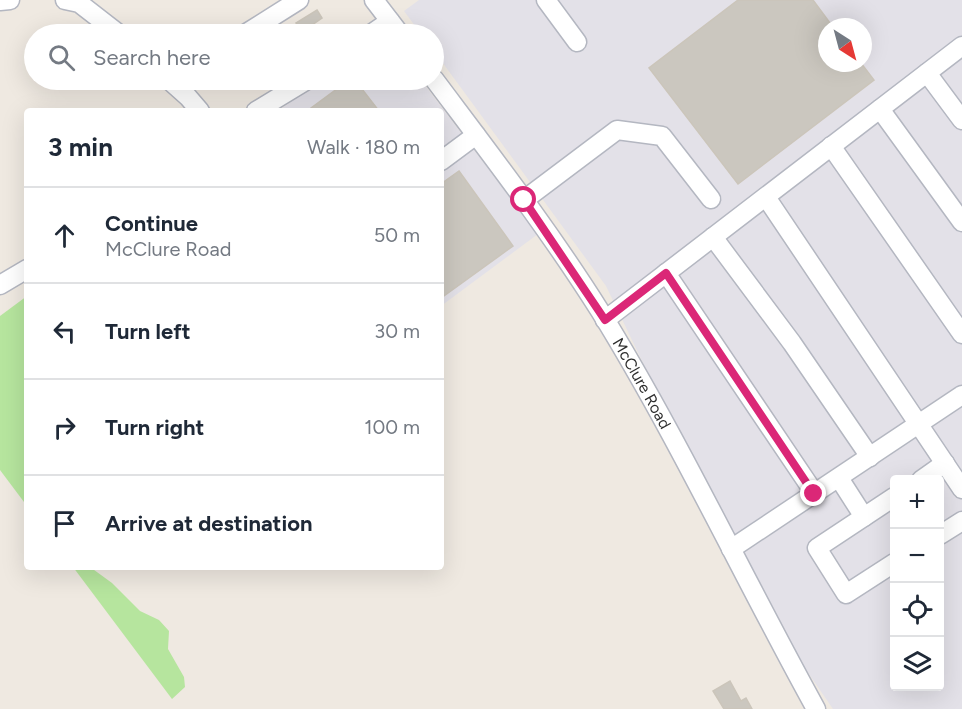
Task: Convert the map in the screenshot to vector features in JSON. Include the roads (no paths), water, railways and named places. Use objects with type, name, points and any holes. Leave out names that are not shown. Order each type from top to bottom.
[{"type":"street","points":[[0,1],[10,0]]},
{"type":"street","points":[[65,0],[79,3],[106,24]]},
{"type":"street","points":[[260,24],[299,0]]},
{"type":"street","points":[[546,0],[577,42]]},
{"type":"street","points":[[605,320],[962,46]]},
{"type":"street","points":[[927,73],[962,120]]},
{"type":"street","points":[[183,90],[198,108]]},
{"type":"street","points":[[261,108],[291,90]]},
{"type":"street","name":"McClure Road","points":[[442,90],[524,200],[605,320],[648,394],[816,709]]},
{"type":"street","points":[[880,109],[962,222]]},
{"type":"street","points":[[524,200],[616,130],[662,136],[711,199]]},
{"type":"street","points":[[444,159],[476,135]]},
{"type":"street","points":[[831,146],[962,334]]},
{"type":"street","points":[[766,196],[962,489]]},
{"type":"street","points":[[713,237],[792,343],[870,458]]},
{"type":"street","points":[[0,285],[24,271]]},
{"type":"street","points":[[666,273],[814,494]]},
{"type":"street","points":[[730,549],[962,395]]},
{"type":"street","points":[[928,475],[945,464]]},
{"type":"street","points":[[839,478],[864,517]]},
{"type":"street","points":[[890,500],[816,548],[846,594],[890,566]]},
{"type":"street","points":[[944,533],[962,521]]}]
